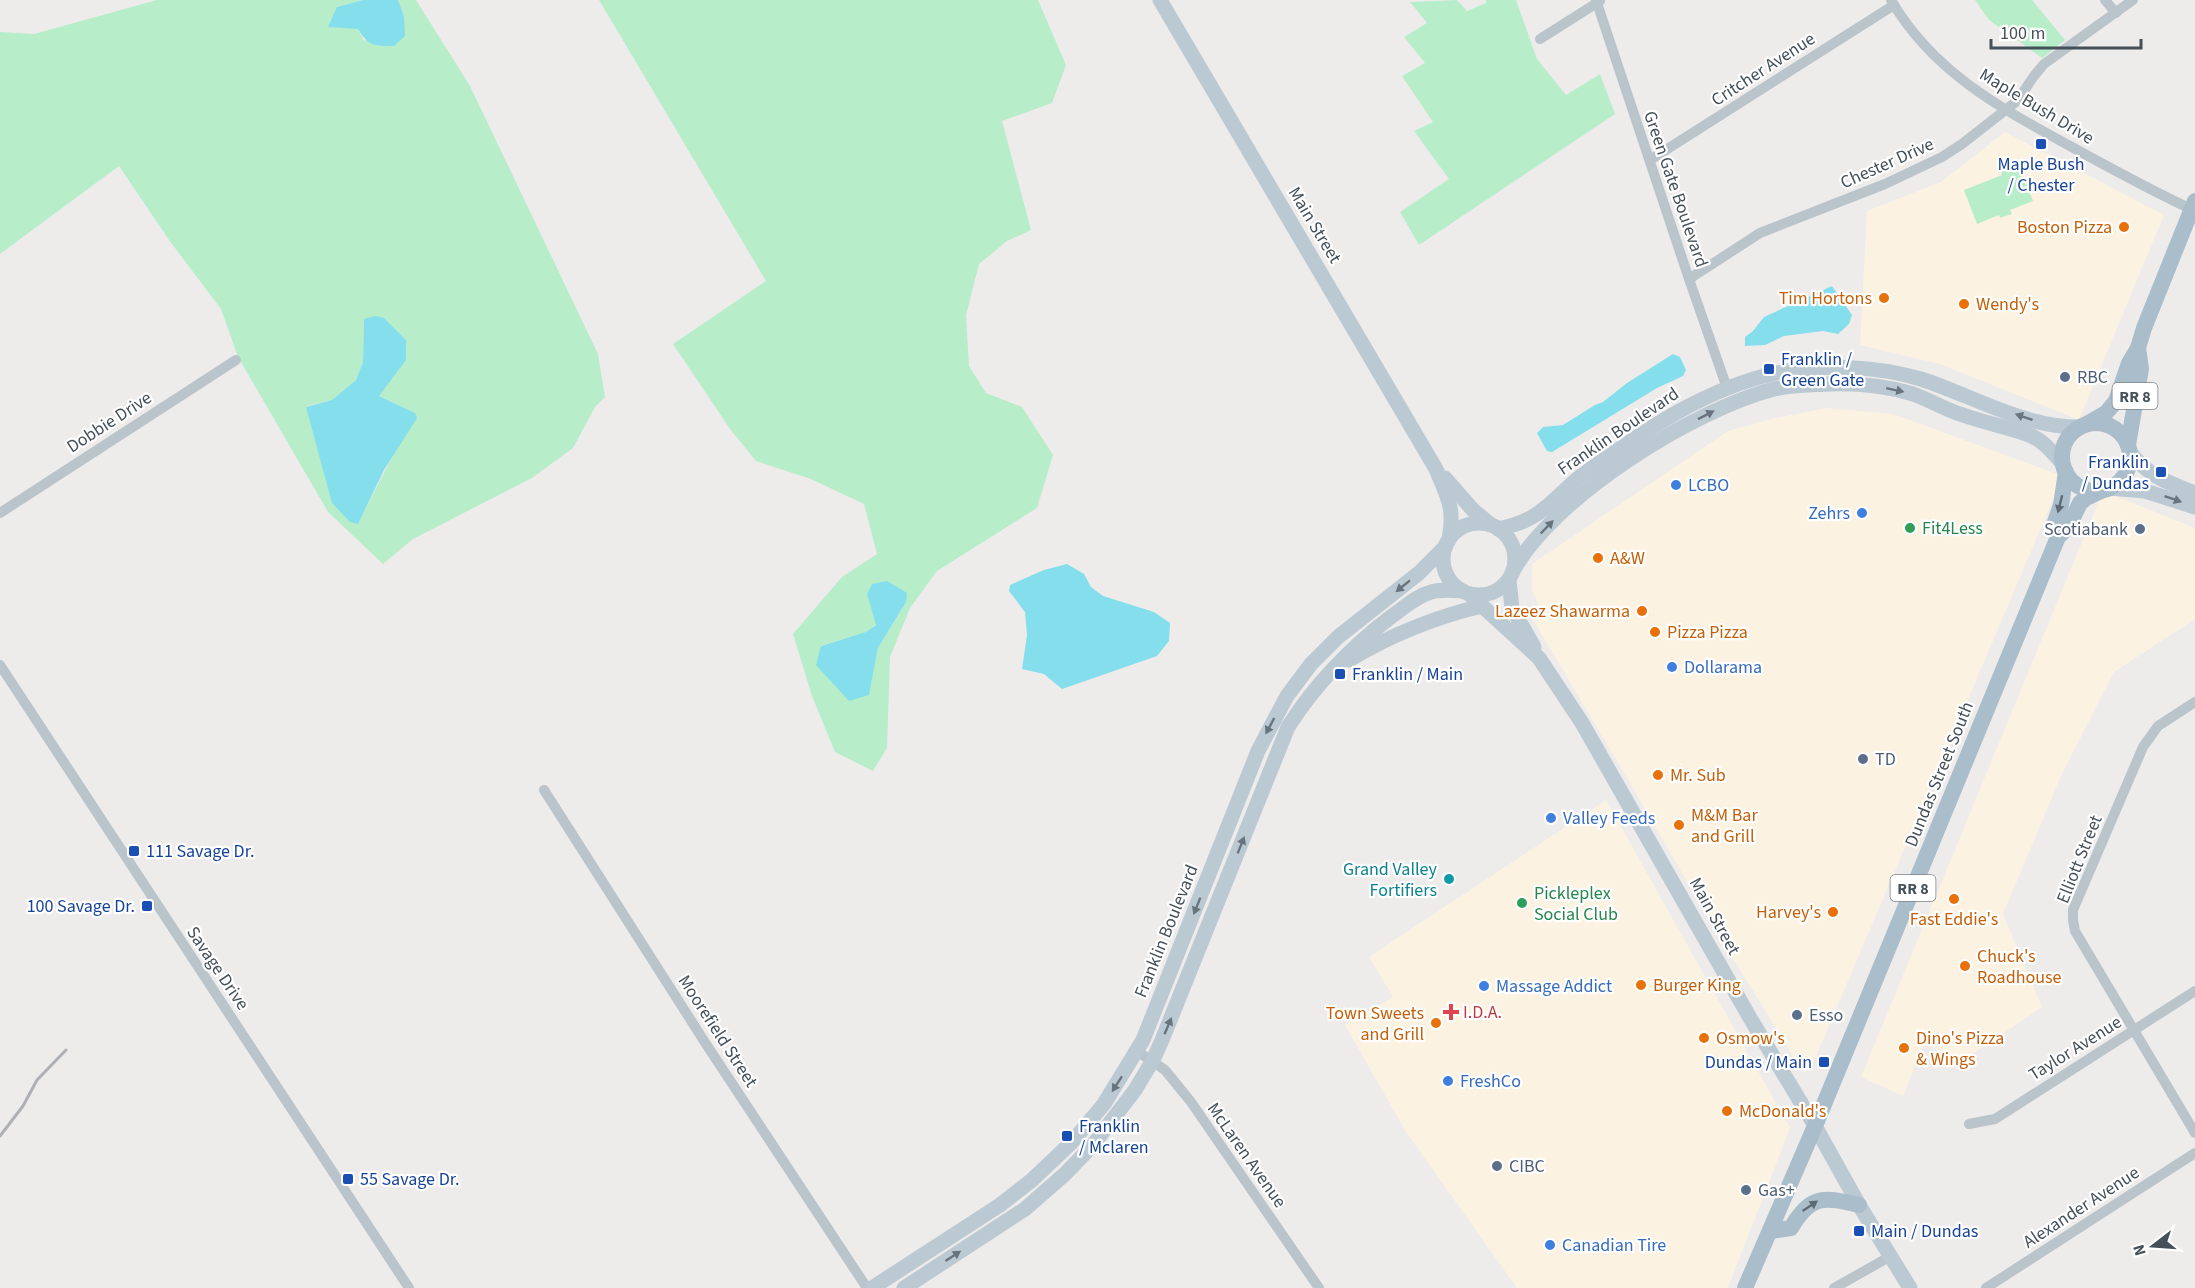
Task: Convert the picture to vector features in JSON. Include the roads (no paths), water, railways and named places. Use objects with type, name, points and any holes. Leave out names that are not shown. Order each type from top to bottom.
[{"type":"main road","name":"Main Street","points":[[1160,0],[1436,469],[1453,517],[1447,543]]},
{"type":"main road","name":"RR 8","points":[[2084,426],[2098,420],[2113,406],[2193,205]]},
{"type":"main road","name":"RR 8","points":[[2129,448],[2141,369],[2138,348]]},
{"type":"main road","name":"Franklin Boulevard","points":[[1495,527],[1525,521],[1535,515],[1629,442],[1673,415],[1727,388],[1780,372],[1845,368],[1872,370],[1919,379],[2044,424],[2084,426]]},
{"type":"main road","name":"Franklin Boulevard","points":[[1510,577],[1520,558],[1547,527],[1569,505],[1613,472],[1704,416],[1731,403],[1776,388],[1845,384],[1914,394],[1960,414],[2029,435],[2048,447],[2065,468]]},
{"type":"main road","points":[[2195,493],[2152,475],[2140,465],[2115,428],[2101,423],[2084,426],[2075,431],[2066,442],[2065,468],[2077,484],[2092,491],[2105,489],[2145,491],[2195,507]]},
{"type":"main road","points":[[2105,489],[2123,478],[2130,461],[2129,448]]},
{"type":"main road","name":"Dundas Street South","points":[[2058,537],[2055,522],[2061,506],[2065,468]]},
{"type":"main road","name":"Main Street","points":[[1436,469],[1473,510],[1495,527]]},
{"type":"main road","name":"Dundas Street South","points":[[1815,1126],[2058,537],[2069,526],[2080,503],[2105,489]]},
{"type":"main road","points":[[1472,524],[1495,527],[1512,544],[1515,554],[1510,577],[1499,589],[1489,594],[1479,595],[1466,592],[1455,586],[1445,571],[1443,562],[1447,543],[1463,527],[1472,524]]},
{"type":"main road","name":"Franklin Boulevard","points":[[872,1288],[1000,1204],[1032,1180],[1072,1142],[1104,1104],[1137,1051],[1258,751],[1287,696],[1311,664],[1338,637],[1419,573],[1447,543]]},
{"type":"main road","name":"Main Street","points":[[1510,577],[1512,608],[1533,643],[1539,658],[1582,723],[1859,1206],[1910,1288]]},
{"type":"main road","name":"Franklin Boulevard","points":[[904,1288],[1024,1209],[1065,1174],[1120,1112],[1153,1060],[1288,727],[1303,704],[1329,672],[1360,641],[1420,597],[1430,592],[1444,590],[1466,592]]},
{"type":"main road","name":"Main Street","points":[[1466,592],[1539,658]]},
{"type":"main road","points":[[1329,672],[1401,632],[1482,606]]},
{"type":"main road","name":"RR 8","points":[[1745,1288],[1815,1126]]},
{"type":"main road","points":[[1770,1231],[1791,1228],[1805,1208],[1821,1199],[1859,1206]]},
{"type":"street","points":[[2105,0],[2116,13]]},
{"type":"street","name":"Chester Drive","points":[[1689,279],[1760,233],[1923,168],[1962,144],[2017,101],[2044,64],[2133,0]]},
{"type":"street","points":[[1540,39],[1598,1]]},
{"type":"street","name":"Green Gate Boulevard","points":[[1598,1],[1727,388]]},
{"type":"street","name":"Critcher Avenue","points":[[1650,160],[1892,3]]},
{"type":"street","name":"Maple Bush Drive","points":[[1892,3],[1939,60],[1969,87],[2100,162],[2193,205]]},
{"type":"street","name":"Dobbie Drive","points":[[0,513],[236,360]]},
{"type":"street","name":"Savage Drive","points":[[0,666],[409,1288]]},
{"type":"street","name":"Elliott Street","points":[[2195,702],[2158,726],[2147,741],[2073,910],[2075,931],[2195,1133]]},
{"type":"street","name":"Moorefield Street","points":[[544,790],[719,1064],[867,1288]]},
{"type":"street","name":"Taylor Avenue","points":[[1970,1124],[1995,1119],[2195,991]]},
{"type":"street","name":"McLaren Avenue","points":[[1137,1051],[1165,1070],[1191,1102],[1319,1288]]},
{"type":"street","name":"Alexander Avenue","points":[[1986,1288],[2195,1153]]},
{"type":"street","points":[[1834,1288],[1891,1256]]},
{"type":"water","points":[[363,0],[398,0],[404,16],[405,36],[394,46],[373,44],[365,39],[358,29],[328,27],[337,7]]},
{"type":"water","points":[[1832,286],[1852,315],[1849,324],[1838,334],[1823,331],[1784,336],[1765,345],[1745,346],[1745,337],[1764,317]]},
{"type":"water","points":[[375,316],[384,318],[406,340],[406,360],[379,396],[415,413],[417,418],[384,470],[358,524],[350,522],[332,503],[306,407],[332,400],[356,380],[363,362],[364,319]]},
{"type":"water","points":[[1673,354],[1680,357],[1686,370],[1683,376],[1657,388],[1552,452],[1547,451],[1537,433],[1543,427],[1563,425],[1603,402],[1627,383]]},
{"type":"water","points":[[1067,564],[1084,574],[1091,587],[1103,596],[1154,612],[1170,623],[1169,641],[1157,656],[1062,689],[1044,674],[1022,669],[1027,635],[1025,612],[1009,591],[1010,585],[1044,570]]},
{"type":"water","points":[[887,581],[907,593],[906,602],[878,648],[869,695],[849,701],[816,665],[821,646],[866,632],[876,625],[867,594],[872,584]]},
{"type":"railway","points":[[0,1136],[23,1106],[37,1080],[66,1050]]},
{"type":"place","name":"Maple Bush / Chester","points":[[2041,144]]},
{"type":"place","name":"Boston Pizza","points":[[2124,227]]},
{"type":"place","name":"Tim Hortons","points":[[1884,298]]},
{"type":"place","name":"Wendy's","points":[[1964,304]]},
{"type":"place","name":"Franklin / Green Gate","points":[[1769,369]]},
{"type":"place","name":"RBC","points":[[2065,377]]},
{"type":"place","name":"Franklin / Dundas","points":[[2161,472]]},
{"type":"place","name":"LCBO","points":[[1676,485]]},
{"type":"place","name":"Zehrs","points":[[1862,513]]},
{"type":"place","name":"Fit4Less","points":[[1910,528]]},
{"type":"place","name":"Scotiabank","points":[[2140,529]]},
{"type":"place","name":"A&W","points":[[1598,558]]},
{"type":"place","name":"Lazeez Shawarma","points":[[1642,611]]},
{"type":"place","name":"Pizza Pizza","points":[[1655,632]]},
{"type":"place","name":"Dollarama","points":[[1672,667]]},
{"type":"place","name":"Franklin / Main","points":[[1340,674]]},
{"type":"place","name":"TD","points":[[1863,759]]},
{"type":"place","name":"Mr. Sub","points":[[1658,775]]},
{"type":"place","name":"Valley Feeds","points":[[1551,818]]},
{"type":"place","name":"M&M Bar and Grill","points":[[1679,825]]},
{"type":"place","name":"111 Savage Dr.","points":[[134,851]]},
{"type":"place","name":"Grand Valley Fortifiers","points":[[1449,879]]},
{"type":"place","name":"Fast Eddie's","points":[[1954,899]]},
{"type":"place","name":"Pickleplex Social Club","points":[[1522,903]]},
{"type":"place","name":"100 Savage Dr.","points":[[147,906]]},
{"type":"place","name":"Harvey's","points":[[1833,912]]},
{"type":"place","name":"Chuck's Roadhouse","points":[[1965,966]]},
{"type":"place","name":"Burger King","points":[[1641,985]]},
{"type":"place","name":"Massage Addict","points":[[1484,986]]},
{"type":"place","name":"I.D.A.","points":[[1451,1012]]},
{"type":"place","name":"Esso","points":[[1797,1015]]},
{"type":"place","name":"Town Sweets and Grill","points":[[1436,1023]]},
{"type":"place","name":"Osmow's","points":[[1704,1038]]},
{"type":"place","name":"Dino's Pizza & Wings","points":[[1904,1048]]},
{"type":"place","name":"Dundas / Main","points":[[1824,1062]]},
{"type":"place","name":"FreshCo","points":[[1448,1081]]},
{"type":"place","name":"McDonald's","points":[[1727,1111]]},
{"type":"place","name":"Franklin / Mclaren","points":[[1067,1136]]},
{"type":"place","name":"CIBC","points":[[1497,1166]]},
{"type":"place","name":"55 Savage Dr.","points":[[348,1179]]},
{"type":"place","name":"Gas+","points":[[1746,1190]]},
{"type":"place","name":"Main / Dundas","points":[[1859,1231]]},
{"type":"place","name":"Canadian Tire","points":[[1550,1245]]}]
